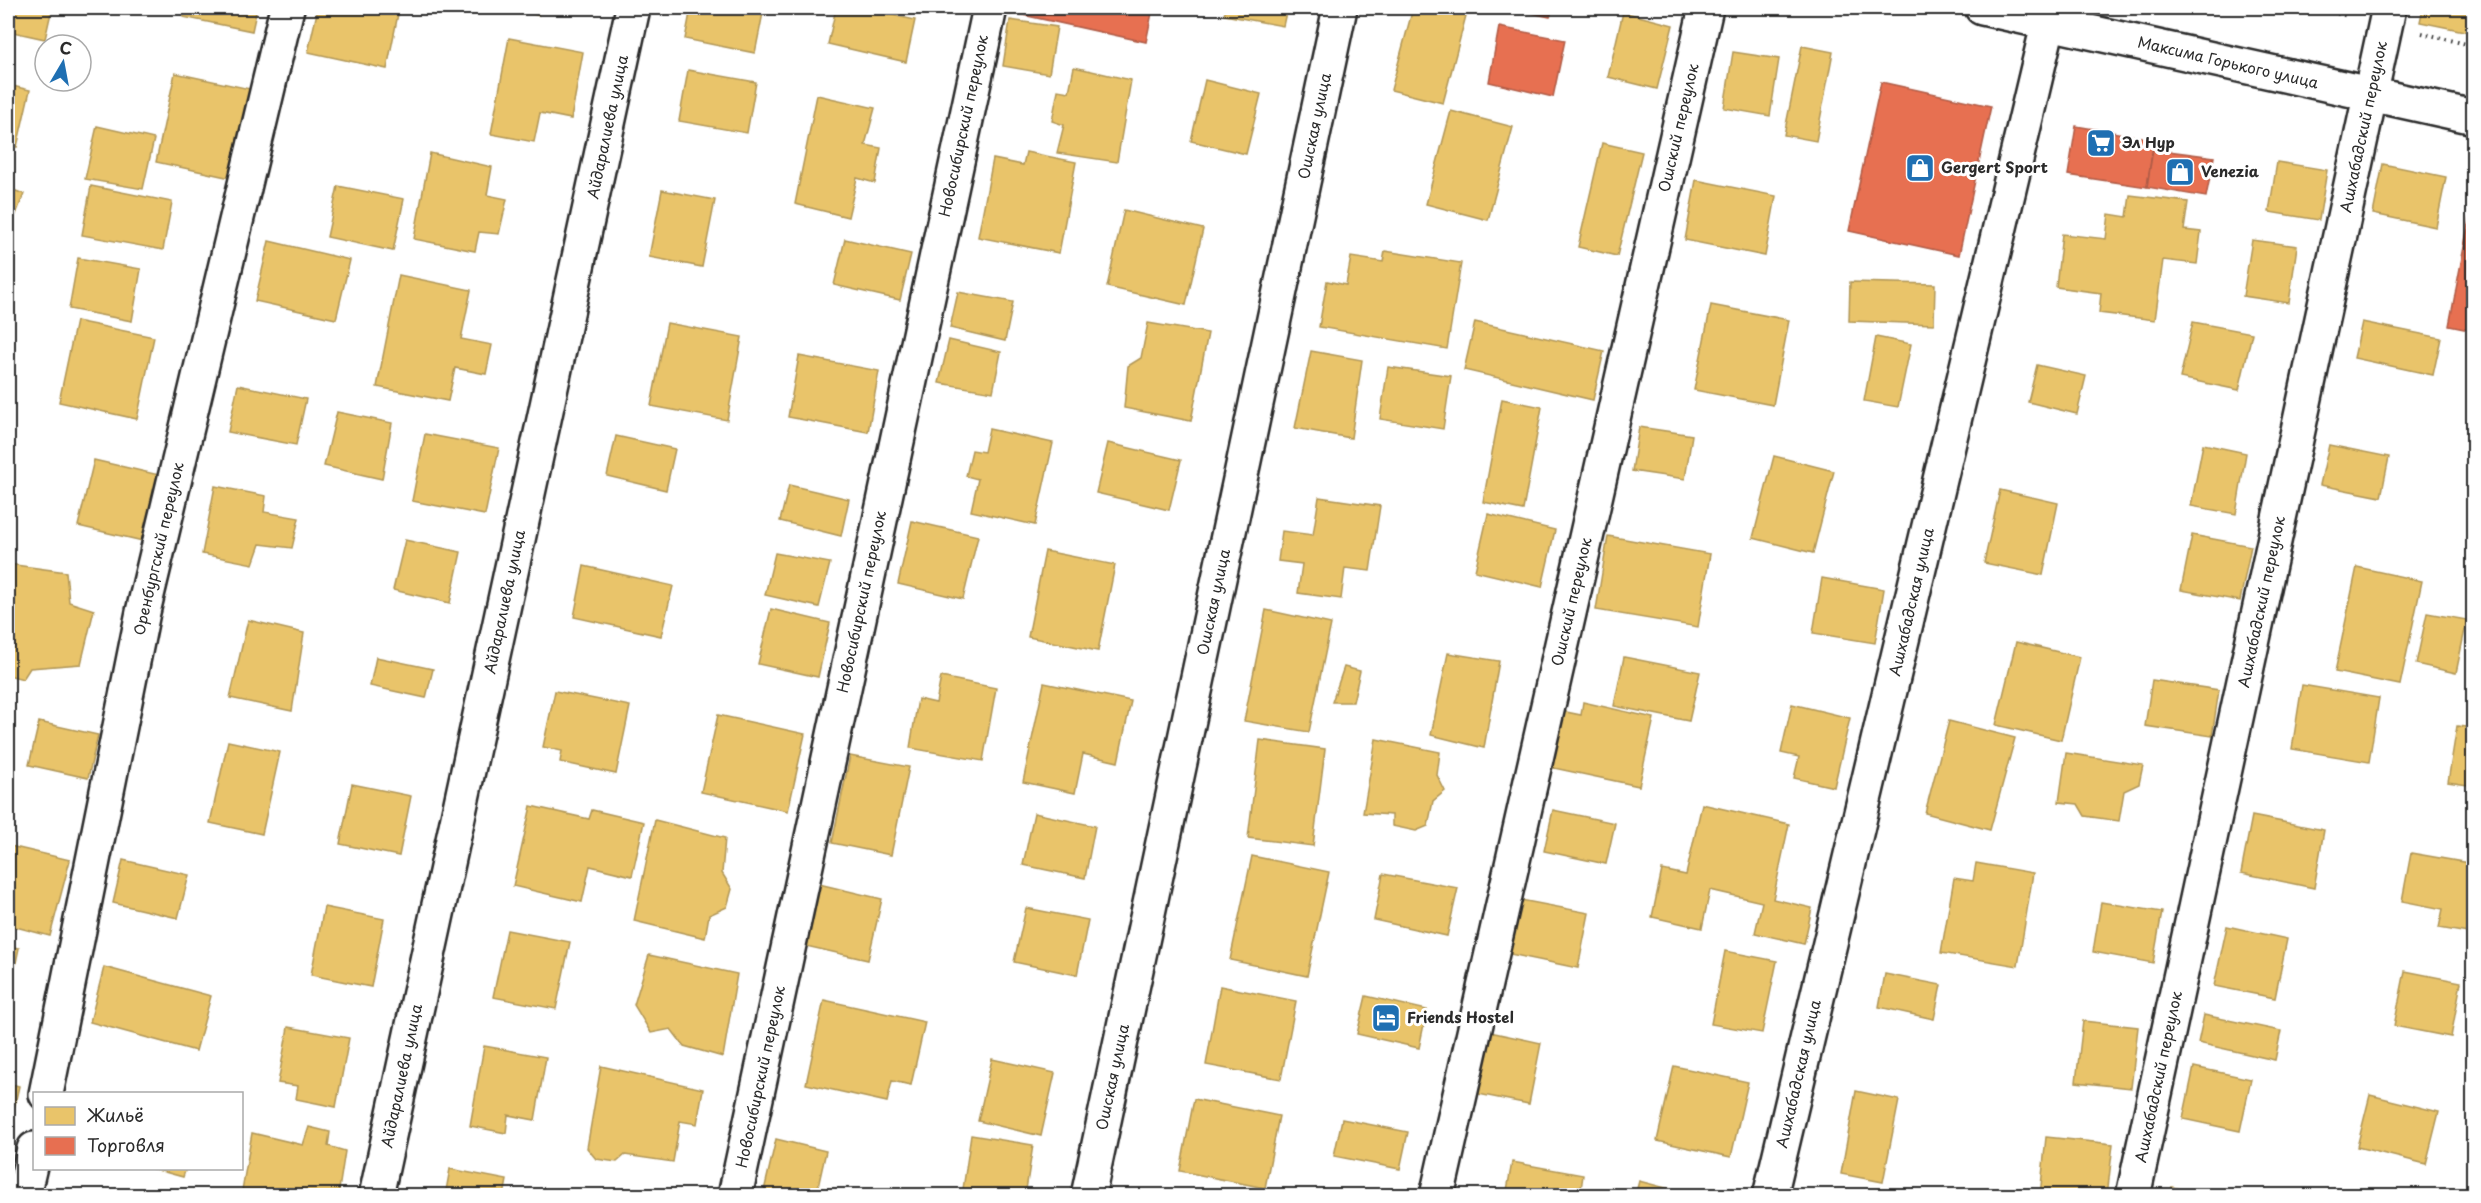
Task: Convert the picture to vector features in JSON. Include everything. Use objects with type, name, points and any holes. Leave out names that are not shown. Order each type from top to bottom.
[{"type":"street","name":"Оренбургский переулок","points":[[46,1092],[143,612],[287,8]]},
{"type":"street","name":"Айдаралиева улица","points":[[376,1196],[633,8]]},
{"type":"street","name":"Новосибирский переулок","points":[[735,1196],[990,8]]},
{"type":"street","name":"Ошская улица","points":[[1088,1196],[1340,8]]},
{"type":"street","name":"Ошский переулок","points":[[1437,1196],[1706,8]]},
{"type":"street","name":"Максима Горького улица","points":[[1982,8],[2051,15],[2371,95],[2474,117]]},
{"type":"street","name":"Ашхабадский переулок","points":[[2133,1196],[2389,8]]},
{"type":"street","name":"Ашхабадская улица","points":[[1770,1196],[2051,15]]},
{"type":"street","points":[[23,1196],[33,1153]]},
{"type":"building: Жильё","points":[[8,8],[52,8],[46,33],[33,33],[33,36],[8,31]]},
{"type":"building: Жильё","points":[[185,8],[257,8],[252,31],[183,17]]},
{"type":"building: Жильё","points":[[318,8],[367,8],[398,14],[387,69],[308,52]]},
{"type":"building: Жильё","points":[[502,8],[539,8],[538,15]]},
{"type":"building: Жильё","points":[[691,8],[764,8],[755,53],[685,39]]},
{"type":"building: Жильё","points":[[836,8],[861,8],[915,20],[906,62],[828,44]]},
{"type":"building: Жильё","points":[[1226,8],[1287,8],[1283,26],[1224,15]]},
{"type":"building: Жильё","points":[[1413,8],[1468,8],[1443,103],[1391,90]]},
{"type":"building: Жильё","points":[[2423,8],[2474,8],[2474,33],[2420,22]]},
{"type":"building: Жильё","points":[[1623,12],[1673,25],[1657,89],[1608,77]]},
{"type":"building: Жильё","points":[[1010,20],[1057,27],[1049,74],[1003,66]]},
{"type":"building: Жильё","points":[[509,38],[583,52],[571,119],[540,113],[534,142],[491,134]]},
{"type":"building: Жильё","points":[[1802,46],[1833,52],[1816,141],[1784,135]]},
{"type":"building: Жильё","points":[[1733,52],[1779,59],[1770,116],[1724,108]]},
{"type":"building: Жильё","points":[[1074,67],[1131,80],[1117,162],[1057,153],[1064,125],[1052,121],[1058,90],[1069,92]]},
{"type":"building: Жильё","points":[[688,70],[756,82],[747,133],[679,121]]},
{"type":"building: Жильё","points":[[175,73],[250,89],[231,178],[156,162]]},
{"type":"building: Жильё","points":[[1205,80],[1261,94],[1246,154],[1191,141]]},
{"type":"building: Жильё","points":[[8,85],[30,90],[17,147],[8,145]]},
{"type":"building: Жильё","points":[[817,95],[875,108],[865,145],[881,148],[875,183],[857,178],[848,217],[795,204]]},
{"type":"building: Жильё","points":[[1451,111],[1513,127],[1488,220],[1426,204]]},
{"type":"building: Жильё","points":[[97,126],[154,139],[143,189],[85,179]]},
{"type":"building: Жильё","points":[[1602,143],[1642,152],[1617,256],[1578,247]]},
{"type":"building: Жильё","points":[[1026,152],[1076,162],[1059,253],[978,237],[993,159],[1023,165]]},
{"type":"building: Жильё","points":[[430,153],[492,167],[487,195],[507,199],[499,234],[479,232],[475,251],[414,239]]},
{"type":"building: Жильё","points":[[2277,162],[2327,170],[2319,220],[2269,212]]},
{"type":"building: Жильё","points":[[2383,164],[2446,177],[2436,227],[2373,214]]},
{"type":"building: Жильё","points":[[1696,180],[1776,196],[1765,256],[1685,240]]},
{"type":"building: Жильё","points":[[91,186],[172,202],[163,250],[82,235]]},
{"type":"building: Жильё","points":[[338,186],[404,199],[393,251],[327,237]]},
{"type":"building: Жильё","points":[[8,188],[24,194],[8,235]]},
{"type":"building: Жильё","points":[[662,190],[715,200],[702,267],[649,257]]},
{"type":"building: Жильё","points":[[2130,195],[2188,202],[2184,230],[2201,232],[2197,264],[2163,260],[2155,320],[2099,313],[2101,293],[2056,287],[2062,234],[2106,239],[2109,214],[2127,217]]},
{"type":"building: Жильё","points":[[1124,210],[1203,229],[1186,305],[1107,287]]},
{"type":"building: Жильё","points":[[845,239],[911,254],[900,300],[834,285]]},
{"type":"building: Жильё","points":[[2252,240],[2297,246],[2289,303],[2243,296]]},
{"type":"building: Жильё","points":[[269,241],[350,260],[336,319],[255,301]]},
{"type":"building: Жильё","points":[[1385,251],[1461,263],[1447,349],[1319,327],[1327,281],[1346,285],[1351,257],[1383,262]]},
{"type":"building: Жильё","points":[[78,258],[141,269],[132,321],[69,309]]},
{"type":"building: Жильё","points":[[399,275],[471,290],[461,339],[492,345],[486,374],[455,368],[448,401],[377,387]]},
{"type":"building: Жильё","points":[[1850,282],[1935,284],[1934,324],[1849,321]]},
{"type":"building: Жильё","points":[[958,292],[1013,302],[1005,341],[950,328]]},
{"type":"building: Жильё","points":[[1711,305],[1789,320],[1773,405],[1694,390]]},
{"type":"building: Жильё","points":[[76,321],[154,337],[137,419],[59,402]]},
{"type":"building: Жильё","points":[[1475,322],[1604,351],[1593,400],[1464,370]]},
{"type":"building: Жильё","points":[[2193,322],[2252,333],[2239,390],[2180,378]]},
{"type":"building: Жильё","points":[[2362,322],[2441,338],[2433,375],[2354,358]]},
{"type":"building: Жильё","points":[[667,323],[742,337],[727,420],[651,406]]},
{"type":"building: Жильё","points":[[1148,323],[1208,333],[1191,421],[1124,408],[1128,366],[1141,358]]},
{"type":"building: Жильё","points":[[1876,337],[1911,344],[1898,407],[1864,401]]},
{"type":"building: Жильё","points":[[949,340],[1001,352],[993,392],[939,383]]},
{"type":"building: Жильё","points":[[1311,351],[1362,360],[1351,438],[1295,428]]},
{"type":"building: Жильё","points":[[799,356],[879,371],[868,432],[788,417]]},
{"type":"building: Жильё","points":[[2037,365],[2086,376],[2077,414],[2028,402]]},
{"type":"building: Жильё","points":[[1388,367],[1451,376],[1443,429],[1380,419]]},
{"type":"building: Жильё","points":[[238,385],[306,399],[296,445],[228,432]]},
{"type":"building: Жильё","points":[[1502,399],[1542,407],[1523,510],[1483,502]]},
{"type":"building: Жильё","points":[[337,412],[392,423],[382,479],[324,466]]},
{"type":"building: Жильё","points":[[1639,427],[1692,435],[1685,479],[1632,471]]},
{"type":"building: Жильё","points":[[989,429],[1053,443],[1035,525],[971,511],[978,479],[966,476],[972,450],[984,452]]},
{"type":"building: Жильё","points":[[425,434],[499,448],[485,515],[412,501]]},
{"type":"building: Жильё","points":[[616,436],[675,449],[666,490],[607,476]]},
{"type":"building: Жильё","points":[[1108,443],[1181,460],[1169,510],[1096,493]]},
{"type":"building: Жильё","points":[[2203,444],[2246,453],[2236,514],[2191,506]]},
{"type":"building: Жильё","points":[[2329,445],[2389,457],[2381,497],[2320,485]]},
{"type":"building: Жильё","points":[[1774,456],[1834,471],[1813,553],[1753,538]]},
{"type":"building: Жильё","points":[[94,460],[159,475],[143,541],[78,526]]},
{"type":"building: Жильё","points":[[789,485],[849,499],[841,536],[780,521]]},
{"type":"building: Жильё","points":[[215,486],[266,496],[264,512],[299,518],[292,548],[260,544],[253,564],[202,554]]},
{"type":"building: Жильё","points":[[2000,490],[2058,503],[2043,575],[1984,563]]},
{"type":"building: Жильё","points":[[1319,497],[1380,506],[1370,571],[1345,568],[1341,599],[1298,593],[1302,564],[1278,561],[1282,531],[1313,535]]},
{"type":"building: Жильё","points":[[1488,514],[1555,530],[1542,587],[1475,571]]},
{"type":"building: Жильё","points":[[912,521],[978,536],[963,599],[898,584]]},
{"type":"building: Жильё","points":[[2192,535],[2251,546],[2240,601],[2181,590]]},
{"type":"building: Жильё","points":[[1608,536],[1710,554],[1698,627],[1596,610]]},
{"type":"building: Жильё","points":[[405,540],[461,552],[450,603],[393,590]]},
{"type":"building: Жильё","points":[[1045,551],[1115,565],[1098,651],[1028,637]]},
{"type":"building: Жильё","points":[[775,553],[830,563],[819,607],[765,595]]},
{"type":"building: Жильё","points":[[8,564],[66,572],[69,602],[94,610],[81,664],[30,668],[23,679],[8,675]]},
{"type":"building: Жильё","points":[[584,566],[673,586],[661,636],[574,617]]},
{"type":"building: Жильё","points":[[2357,567],[2422,581],[2400,685],[2335,672]]},
{"type":"building: Жильё","points":[[1822,578],[1884,589],[1875,643],[1813,633]]},
{"type":"building: Жильё","points":[[771,609],[830,623],[818,677],[758,664]]},
{"type":"building: Жильё","points":[[1266,610],[1331,624],[1309,732],[1244,721]]},
{"type":"building: Жильё","points":[[2427,613],[2467,620],[2456,673],[2416,664]]},
{"type":"building: Жильё","points":[[248,620],[304,633],[292,711],[230,698]]},
{"type":"building: Жильё","points":[[2016,642],[2080,657],[2061,740],[1996,725]]},
{"type":"building: Жильё","points":[[1448,653],[1499,661],[1484,748],[1431,735]]},
{"type":"building: Жильё","points":[[376,657],[433,669],[426,698],[370,686]]},
{"type":"building: Жильё","points":[[1624,657],[1700,672],[1689,721],[1614,706]]},
{"type":"building: Жильё","points":[[1344,667],[1360,671],[1353,702],[1332,702]]},
{"type":"building: Жильё","points":[[941,677],[996,688],[983,761],[910,748],[918,699],[936,703]]},
{"type":"building: Жильё","points":[[2152,680],[2219,690],[2212,736],[2145,726]]},
{"type":"building: Жильё","points":[[1044,683],[1131,701],[1118,762],[1083,754],[1075,793],[1023,782]]},
{"type":"building: Жильё","points":[[2302,685],[2379,698],[2369,762],[2292,749]]},
{"type":"building: Жильё","points":[[555,691],[630,706],[616,774],[560,762],[562,751],[543,747]]},
{"type":"building: Жильё","points":[[1583,702],[1654,718],[1639,786],[1549,767],[1561,711],[1581,715]]},
{"type":"building: Жильё","points":[[1792,704],[1850,718],[1834,787],[1794,778],[1799,757],[1781,753]]},
{"type":"building: Жильё","points":[[718,715],[805,734],[788,811],[701,792]]},
{"type":"building: Жильё","points":[[1949,721],[2015,738],[1990,830],[1925,813]]},
{"type":"building: Жильё","points":[[39,722],[98,735],[88,778],[29,765]]},
{"type":"building: Жильё","points":[[2457,726],[2474,728],[2474,786],[2448,782]]},
{"type":"building: Жильё","points":[[1376,739],[1440,752],[1437,775],[1445,791],[1433,801],[1428,826],[1416,831],[1392,826],[1392,815],[1363,813]]},
{"type":"building: Жильё","points":[[1260,740],[1325,749],[1313,846],[1248,838]]},
{"type":"building: Жильё","points":[[228,741],[280,752],[262,834],[210,823]]},
{"type":"building: Жильё","points":[[2066,753],[2143,765],[2139,784],[2124,791],[2119,821],[2085,816],[2078,804],[2059,802]]},
{"type":"building: Жильё","points":[[850,756],[909,767],[891,855],[832,843]]},
{"type":"building: Жильё","points":[[352,784],[411,796],[399,856],[340,844]]},
{"type":"building: Жильё","points":[[1702,804],[1789,824],[1773,899],[1812,908],[1804,944],[1755,933],[1762,902],[1710,890],[1702,928],[1652,917],[1662,870],[1686,875]]},
{"type":"building: Жильё","points":[[531,806],[589,819],[592,810],[644,822],[632,876],[590,866],[582,902],[513,886]]},
{"type":"building: Жильё","points":[[1553,810],[1615,823],[1606,864],[1544,851]]},
{"type":"building: Жильё","points":[[1034,813],[1095,826],[1085,878],[1023,865]]},
{"type":"building: Жильё","points":[[2252,816],[2324,830],[2314,888],[2241,873]]},
{"type":"building: Жильё","points":[[655,820],[725,838],[722,873],[732,889],[727,907],[709,915],[705,938],[634,921]]},
{"type":"building: Жильё","points":[[10,846],[70,860],[50,936],[8,925]]},
{"type":"building: Жильё","points":[[2411,853],[2474,864],[2474,934],[2439,928],[2443,909],[2402,901]]},
{"type":"building: Жильё","points":[[1252,856],[1329,872],[1307,976],[1230,960]]},
{"type":"building: Жильё","points":[[123,860],[189,875],[178,918],[113,903]]},
{"type":"building: Жильё","points":[[1976,863],[2033,873],[2018,966],[1941,953],[1954,878],[1973,881]]},
{"type":"building: Жильё","points":[[1383,874],[1458,888],[1447,936],[1374,920]]},
{"type":"building: Жильё","points":[[819,884],[882,899],[868,960],[806,946]]},
{"type":"building: Жильё","points":[[1516,899],[1589,913],[1578,968],[1505,953]]},
{"type":"building: Жильё","points":[[2101,902],[2162,912],[2153,963],[2093,952]]},
{"type":"building: Жильё","points":[[324,907],[384,919],[371,987],[311,975]]},
{"type":"building: Жильё","points":[[1026,908],[1088,920],[1077,975],[1014,962]]},
{"type":"building: Жильё","points":[[2227,926],[2287,939],[2275,998],[2214,986]]},
{"type":"building: Жильё","points":[[507,930],[570,942],[556,1009],[493,997]]},
{"type":"building: Жильё","points":[[8,946],[19,948],[8,1002]]},
{"type":"building: Жильё","points":[[1725,951],[1777,961],[1762,1033],[1711,1024]]},
{"type":"building: Жильё","points":[[649,955],[737,974],[723,1057],[684,1046],[671,1029],[651,1033],[634,1005]]},
{"type":"building: Жильё","points":[[104,967],[211,996],[196,1051],[90,1022]]},
{"type":"building: Жильё","points":[[2405,971],[2461,982],[2451,1037],[2394,1026]]},
{"type":"building: Жильё","points":[[1885,974],[1941,985],[1934,1019],[1879,1007]]},
{"type":"building: Жильё","points":[[1220,986],[1296,1001],[1281,1079],[1206,1065]]},
{"type":"building: Жильё","points":[[1366,996],[1427,1010],[1419,1048],[1357,1034]]},
{"type":"building: Жильё","points":[[824,1000],[925,1022],[911,1085],[892,1081],[887,1102],[806,1084]]},
{"type":"building: Жильё","points":[[2204,1015],[2281,1031],[2275,1060],[2198,1043]]},
{"type":"building: Жильё","points":[[2083,1021],[2138,1027],[2131,1088],[2076,1082]]},
{"type":"building: Жильё","points":[[288,1027],[349,1038],[336,1107],[296,1099],[298,1086],[278,1083]]},
{"type":"building: Жильё","points":[[1490,1032],[1541,1043],[1529,1104],[1478,1094]]},
{"type":"building: Жильё","points":[[484,1046],[546,1057],[535,1120],[508,1115],[506,1133],[470,1126]]},
{"type":"building: Жильё","points":[[992,1059],[1055,1073],[1041,1136],[978,1121]]},
{"type":"building: Жильё","points":[[601,1066],[703,1089],[697,1124],[680,1121],[673,1162],[625,1155],[617,1162],[596,1159],[587,1148]]},
{"type":"building: Жильё","points":[[1674,1066],[1748,1082],[1731,1157],[1657,1141]]},
{"type":"building: Жильё","points":[[2194,1067],[2251,1079],[2240,1131],[2183,1119]]},
{"type":"building: Жильё","points":[[8,1083],[19,1086],[8,1135]]},
{"type":"building: Жильё","points":[[1856,1091],[1899,1100],[1883,1182],[1841,1174]]},
{"type":"building: Жильё","points":[[2370,1095],[2439,1112],[2426,1164],[2357,1147]]},
{"type":"building: Жильё","points":[[1194,1099],[1279,1116],[1265,1188],[1180,1171]]},
{"type":"building: Жильё","points":[[1342,1119],[1408,1132],[1400,1169],[1334,1156]]},
{"type":"building: Жильё","points":[[309,1127],[330,1132],[328,1146],[345,1151],[338,1196],[241,1196],[252,1133],[303,1145]]},
{"type":"building: Жильё","points":[[971,1135],[1033,1145],[1025,1196],[962,1196]]},
{"type":"building: Жильё","points":[[2046,1137],[2113,1144],[2107,1196],[2040,1196]]},
{"type":"building: Жильё","points":[[776,1139],[826,1151],[816,1196],[783,1196],[764,1191]]},
{"type":"building: Жильё","points":[[1512,1162],[1583,1175],[1580,1196],[1506,1196]]},
{"type":"building: Жильё","points":[[450,1169],[507,1180],[504,1196],[445,1196]]},
{"type":"building: Жильё","points":[[157,1170],[185,1170],[183,1177]]},
{"type":"building: Жильё","points":[[1639,1181],[1696,1196],[1635,1196]]},
{"type":"building: Жильё","points":[[2172,1187],[2211,1196],[2170,1196]]},
{"type":"building: Торговля","points":[[1006,8],[1153,8],[1146,42],[1005,11]]},
{"type":"building: Торговля","points":[[1509,8],[1553,8],[1550,17]]},
{"type":"building: Торговля","points":[[1499,27],[1565,40],[1553,97],[1489,82]]},
{"type":"building: Торговля","name":"Gergert Sport","points":[[1881,82],[1991,106],[1959,255],[1849,231]]},
{"type":"building: Торговля","points":[[2076,126],[2154,139],[2147,187],[2068,175]]},
{"type":"building: Торговля","name":"Venezia","points":[[2153,149],[2214,157],[2206,197],[2147,187]]},
{"type":"building: Торговля","points":[[2471,210],[2474,210],[2474,331],[2449,326]]},
{"type":"place","name":"Эл Нур","points":[[2101,143]]},
{"type":"place","name":"Gergert Sport","points":[[1920,168]]},
{"type":"place","name":"Venezia","points":[[2180,172]]},
{"type":"place","name":"Friends Hostel","points":[[1386,1018]]}]
